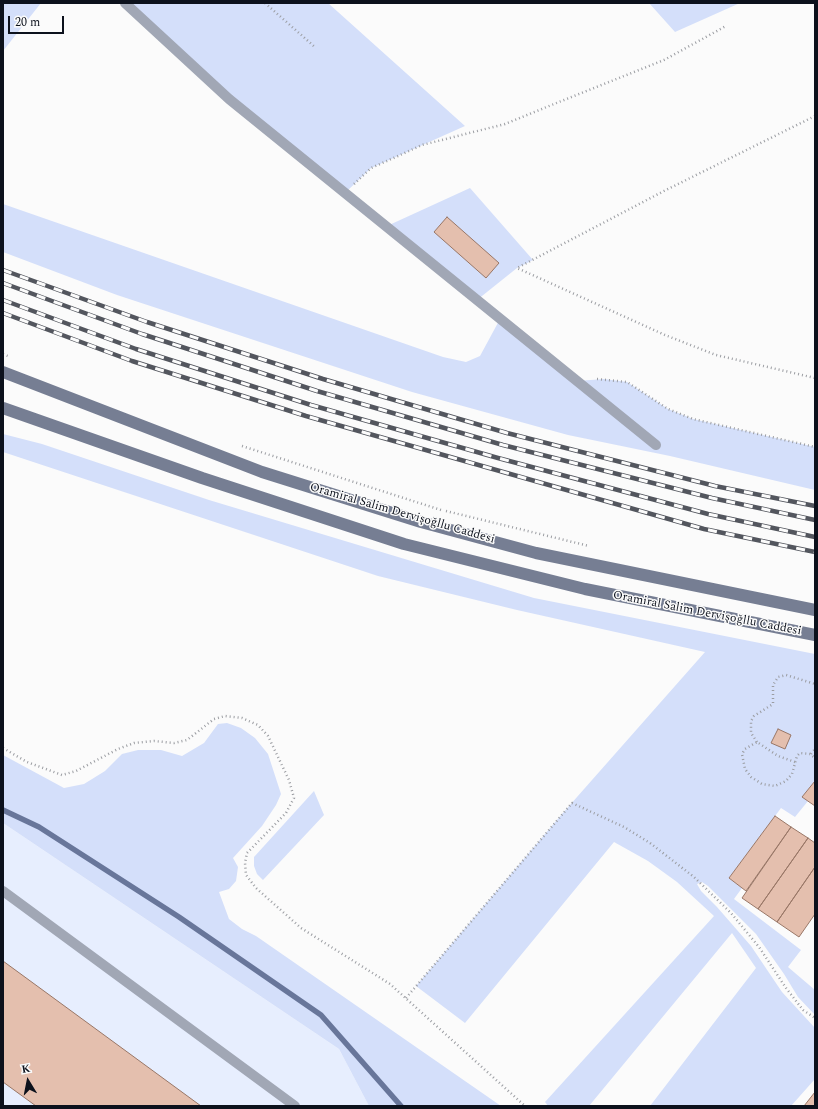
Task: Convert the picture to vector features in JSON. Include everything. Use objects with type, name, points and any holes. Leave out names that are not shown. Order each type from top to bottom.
[{"type":"main road","name":"Oramiral Salim Dervişoğllu Caddesi","points":[[3,372],[262,472],[421,522],[536,553],[815,610]]},
{"type":"main road","name":"Oramiral Salim Dervişoğllu Caddesi","points":[[3,408],[202,478],[404,544],[585,589],[815,635]]},
{"type":"lane","points":[[125,3],[229,99],[656,445]]},
{"type":"lane","points":[[3,891],[295,1106]]},
{"type":"path","points":[[265,3],[316,48]]},
{"type":"path","points":[[345,193],[371,168],[398,156],[422,146],[505,124],[664,60],[726,26]]},
{"type":"path","points":[[815,116],[664,191],[517,268],[665,335],[716,355],[815,378]]},
{"type":"path","points":[[3,354],[17,359]]},
{"type":"path","points":[[577,381],[604,379],[627,382],[668,409],[693,419],[815,447]]},
{"type":"path","points":[[240,445],[443,510],[592,547]]},
{"type":"path","points":[[795,762],[778,756],[757,742],[751,733],[751,722],[754,716],[772,704],[773,685],[778,677],[786,675],[815,684]]},
{"type":"path","points":[[3,748],[27,762],[62,775],[76,771],[118,749],[134,743],[154,741],[174,743],[187,740],[214,719],[225,716],[242,718],[258,725],[271,742],[289,780],[294,798],[286,813],[247,853],[245,863],[246,876],[256,888],[301,928],[390,984],[525,1106]]},
{"type":"path","points":[[757,742],[745,749],[742,754],[745,770],[751,777],[762,784],[774,786],[786,780],[792,774],[795,762],[800,754],[811,754],[815,758]]},
{"type":"path","points":[[811,754],[815,749]]},
{"type":"path","points":[[406,998],[572,803],[630,831],[650,843],[694,877],[731,913],[760,947],[786,988],[803,1010],[815,1018]]},
{"type":"shaded area","points":[[3,3],[41,3],[3,51]]},
{"type":"shaded area","points":[[125,3],[328,3],[465,126],[371,168],[345,193],[229,99]]},
{"type":"shaded area","points":[[649,3],[740,3],[675,32]]},
{"type":"shaded area","points":[[470,188],[533,260],[517,268],[477,300],[387,226]]},
{"type":"shaded area","points":[[3,204],[443,357],[466,362],[480,356],[500,319],[577,381],[604,379],[627,382],[668,409],[693,419],[815,447],[815,490],[670,456],[568,435],[412,392],[117,295],[3,252]]},
{"type":"shaded area","points":[[3,434],[42,444],[209,500],[534,598],[815,654],[815,781],[803,797],[808,801],[795,817],[781,808],[729,878],[742,888],[734,899],[801,950],[788,967],[815,990],[815,1015],[798,997],[756,934],[708,886],[702,882],[697,884],[701,891],[751,946],[782,992],[815,1028],[815,1079],[791,1106],[650,1106],[756,968],[732,933],[589,1106],[548,1106],[545,1102],[714,916],[677,882],[648,861],[614,842],[465,1023],[416,986],[562,814],[705,652],[517,610],[378,576],[3,452]]},
{"type":"shaded area","points":[[227,723],[241,728],[255,738],[268,754],[281,794],[276,805],[262,826],[233,858],[238,867],[236,881],[229,889],[219,892],[229,919],[242,929],[256,936],[501,1106],[369,1106],[339,1049],[3,823],[3,755],[64,788],[84,784],[105,771],[122,754],[138,750],[161,750],[182,756],[204,743],[218,724]]},
{"type":"shaded area","points":[[314,791],[324,815],[263,880],[257,874],[254,866],[254,857]]},
{"type":"shaded area","points":[[3,823],[339,1049],[369,1106],[3,1106]]},
{"type":"building","points":[[447,217],[499,263],[486,278],[434,232]]},
{"type":"building","points":[[778,729],[791,735],[785,749],[771,743]]},
{"type":"building","points":[[815,781],[815,806],[802,797]]},
{"type":"building","points":[[775,816],[791,827],[746,891],[729,878]]},
{"type":"building","points":[[791,827],[808,838],[758,909],[742,898]]},
{"type":"building","points":[[808,838],[815,843],[815,867],[777,922],[758,909]]},
{"type":"building","points":[[815,867],[815,914],[799,937],[777,922]]},
{"type":"building","points":[[3,961],[201,1106],[36,1106],[3,1082]]},
{"type":"building","points":[[815,1092],[815,1106],[804,1106]]},
{"type":"waterway","points":[[3,810],[39,827],[179,917],[321,1015],[401,1106]]},
{"type":"railway","points":[[3,270],[147,322],[323,379],[507,433],[715,486],[815,506]]},
{"type":"railway","points":[[3,283],[142,334],[317,391],[503,445],[712,498],[815,520]]},
{"type":"railway","points":[[3,300],[136,349],[311,405],[498,458],[708,514],[815,537]]},
{"type":"railway","points":[[3,313],[132,361],[306,416],[704,529],[815,552]]}]
